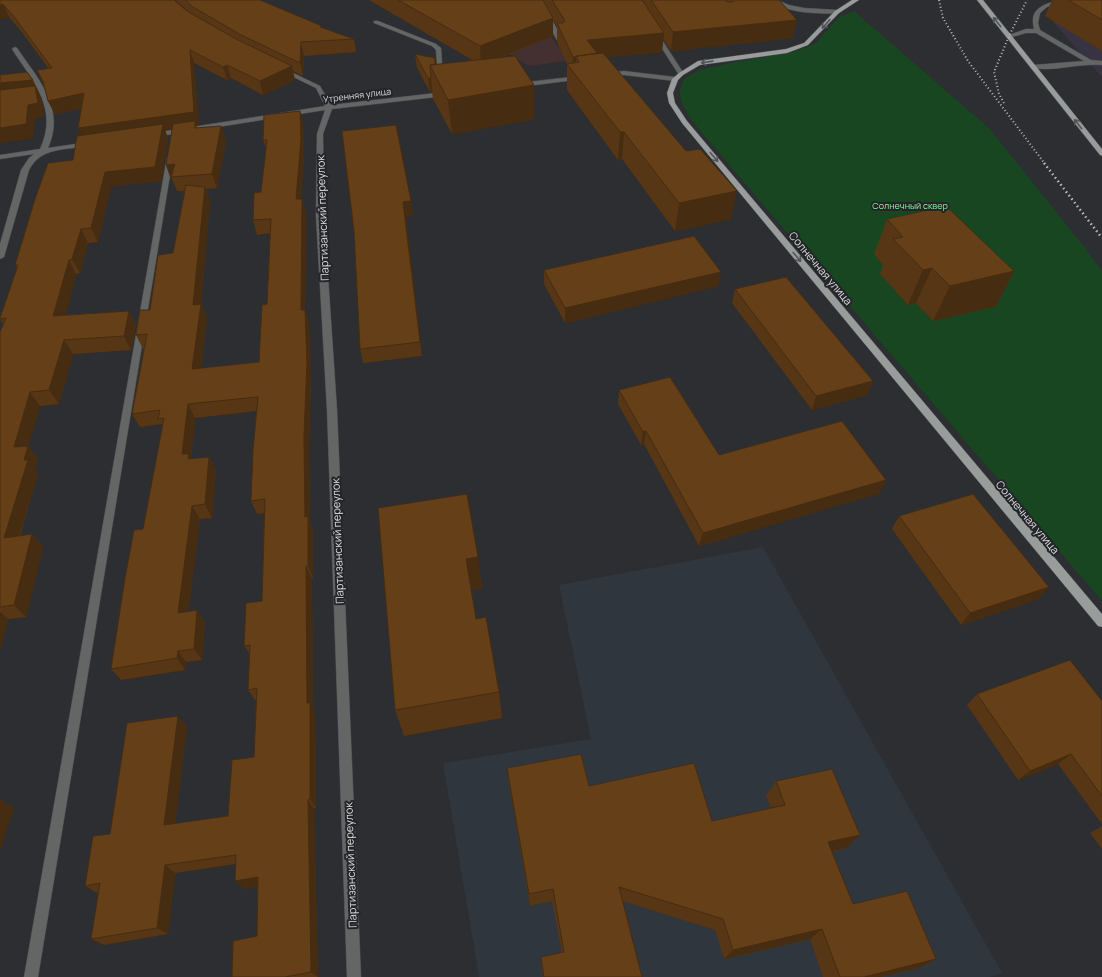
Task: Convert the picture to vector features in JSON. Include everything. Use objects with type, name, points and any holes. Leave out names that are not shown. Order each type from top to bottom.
[{"type":"main road","points":[[678,76],[698,63],[788,51],[806,44],[837,12],[856,0]]},
{"type":"main road","points":[[980,0],[1102,154]]},
{"type":"main road","name":"Солнечная улица","points":[[678,76],[670,93],[672,103],[684,122],[1102,622]]},
{"type":"street","points":[[538,0],[560,40]]},
{"type":"street","points":[[773,0],[778,4],[810,10],[837,12]]},
{"type":"street","points":[[1036,30],[1035,23],[1038,12],[1045,6],[1064,0]]},
{"type":"street","points":[[376,22],[434,45],[439,49],[442,94]]},
{"type":"street","points":[[650,26],[678,76]]},
{"type":"street","points":[[1009,36],[1036,30],[1090,62]]},
{"type":"street","points":[[0,257],[25,170],[31,159],[43,151],[48,140],[50,123],[46,96],[15,49]]},
{"type":"street","points":[[1033,67],[1090,62],[1102,63]]},
{"type":"street","points":[[277,67],[318,87],[329,107]]},
{"type":"street","points":[[600,76],[624,73],[678,76]]},
{"type":"street","points":[[513,86],[584,78]]},
{"type":"street","name":"Утренняя улица","points":[[143,137],[172,141],[329,107],[450,93]]},
{"type":"street","points":[[38,96],[46,96]]},
{"type":"street","name":"Партизанский переулок","points":[[329,107],[320,134],[320,216],[332,410],[354,977]]},
{"type":"street","points":[[31,977],[172,141]]},
{"type":"street","points":[[0,157],[97,143]]},
{"type":"shaded area","points":[[1064,0],[1102,0],[1102,77],[1053,22]]},
{"type":"shaded area","points":[[426,5],[543,25],[566,61],[529,66]]},
{"type":"shaded area","points":[[763,547],[1002,973],[990,977],[479,977],[443,763],[591,739],[559,585]]},
{"type":"green space","name":"Солнечный сквер","points":[[854,11],[989,128],[1102,271],[1102,601],[702,133],[684,107],[681,99],[680,88],[684,79],[699,70],[793,52],[816,43],[839,17]]},
{"type":"building","points":[[0,0],[174,0],[187,11],[236,39],[292,66],[260,81],[227,65],[223,67],[190,50],[194,112],[78,128],[84,93],[48,101],[43,81],[37,70],[52,68],[15,18],[3,4],[0,5]]},
{"type":"building","points":[[185,0],[260,0],[322,26],[320,27],[354,39],[301,42],[300,63],[241,35],[193,7]]},
{"type":"building","points":[[398,0],[543,0],[553,18],[480,46]]},
{"type":"building","points":[[552,0],[642,0],[664,33],[587,40],[597,53],[573,57],[557,23],[563,23],[565,21]]},
{"type":"building","points":[[651,0],[725,0],[727,2],[733,2],[734,0],[779,0],[797,20],[673,32]]},
{"type":"building","points":[[1068,0],[1102,0],[1102,20]]},
{"type":"building","points":[[603,53],[686,151],[700,149],[737,191],[679,203],[624,132],[620,132],[567,64],[579,62],[576,56]]},
{"type":"building","points":[[415,54],[435,58],[435,65],[430,65],[431,78],[428,78]]},
{"type":"building","points":[[515,56],[534,85],[448,100],[430,65]]},
{"type":"building","points":[[27,72],[33,80],[0,83],[0,75]]},
{"type":"building","points":[[35,86],[38,103],[28,105],[26,124],[0,128],[0,90]]},
{"type":"building","points":[[300,111],[301,139],[296,199],[302,199],[301,310],[305,310],[307,362],[304,437],[305,517],[308,516],[308,566],[306,566],[307,703],[310,703],[310,799],[308,800],[311,972],[285,977],[232,977],[233,941],[257,936],[258,877],[235,881],[236,855],[165,865],[157,928],[91,939],[100,883],[85,886],[93,836],[110,834],[127,723],[178,716],[164,825],[228,816],[232,760],[254,757],[257,688],[248,690],[250,645],[244,646],[246,603],[262,601],[265,499],[251,501],[253,450],[258,397],[188,404],[182,454],[189,454],[188,459],[209,457],[205,504],[192,506],[178,613],[197,610],[194,649],[178,651],[177,658],[111,669],[134,530],[143,529],[164,418],[158,419],[160,410],[132,414],[147,334],[136,335],[140,310],[150,310],[158,255],[173,253],[186,185],[205,187],[193,305],[201,304],[192,369],[259,362],[262,305],[267,304],[271,219],[253,220],[254,193],[261,192],[267,140],[263,140],[264,115]]},
{"type":"building","points":[[195,121],[195,128],[221,126],[212,174],[171,177],[175,164],[166,165],[173,124]]},
{"type":"building","points":[[163,124],[155,167],[105,172],[91,228],[81,229],[72,259],[69,260],[53,316],[129,311],[124,336],[64,340],[49,390],[30,392],[14,447],[28,446],[24,460],[28,460],[4,538],[32,534],[14,605],[0,607],[0,332],[6,318],[0,318],[18,265],[15,265],[35,199],[48,163],[73,160],[77,136]]},
{"type":"building","points":[[396,125],[411,201],[403,202],[420,342],[360,349],[354,231],[342,131]]},
{"type":"building","points":[[946,206],[1014,271],[950,286],[932,268],[923,270],[893,239],[903,237],[887,219]]},
{"type":"building","points":[[694,236],[721,272],[565,308],[544,270]]},
{"type":"building","points":[[786,277],[873,381],[816,396],[735,289]]},
{"type":"building","points":[[670,377],[719,455],[842,421],[886,480],[703,533],[646,431],[643,432],[619,390]]},
{"type":"building","points":[[467,494],[478,557],[466,559],[476,619],[486,617],[499,692],[395,710],[378,508]]},
{"type":"building","points":[[973,494],[1049,587],[970,613],[899,516]]},
{"type":"building","points":[[1070,660],[1102,701],[1102,796],[1071,754],[1030,771],[977,694]]},
{"type":"building","points":[[581,754],[589,786],[694,763],[712,821],[785,805],[776,781],[832,769],[860,835],[828,842],[853,904],[907,891],[936,959],[864,977],[840,977],[822,929],[733,950],[723,919],[619,887],[642,977],[544,977],[541,957],[564,952],[553,889],[529,894],[507,768]]},
{"type":"railway","points":[[939,0],[943,18],[968,61],[1045,164]]},
{"type":"railway","points":[[1004,103],[999,94],[994,72],[1009,36],[1027,0]]},
{"type":"railway","points":[[1044,163],[1102,238]]}]
